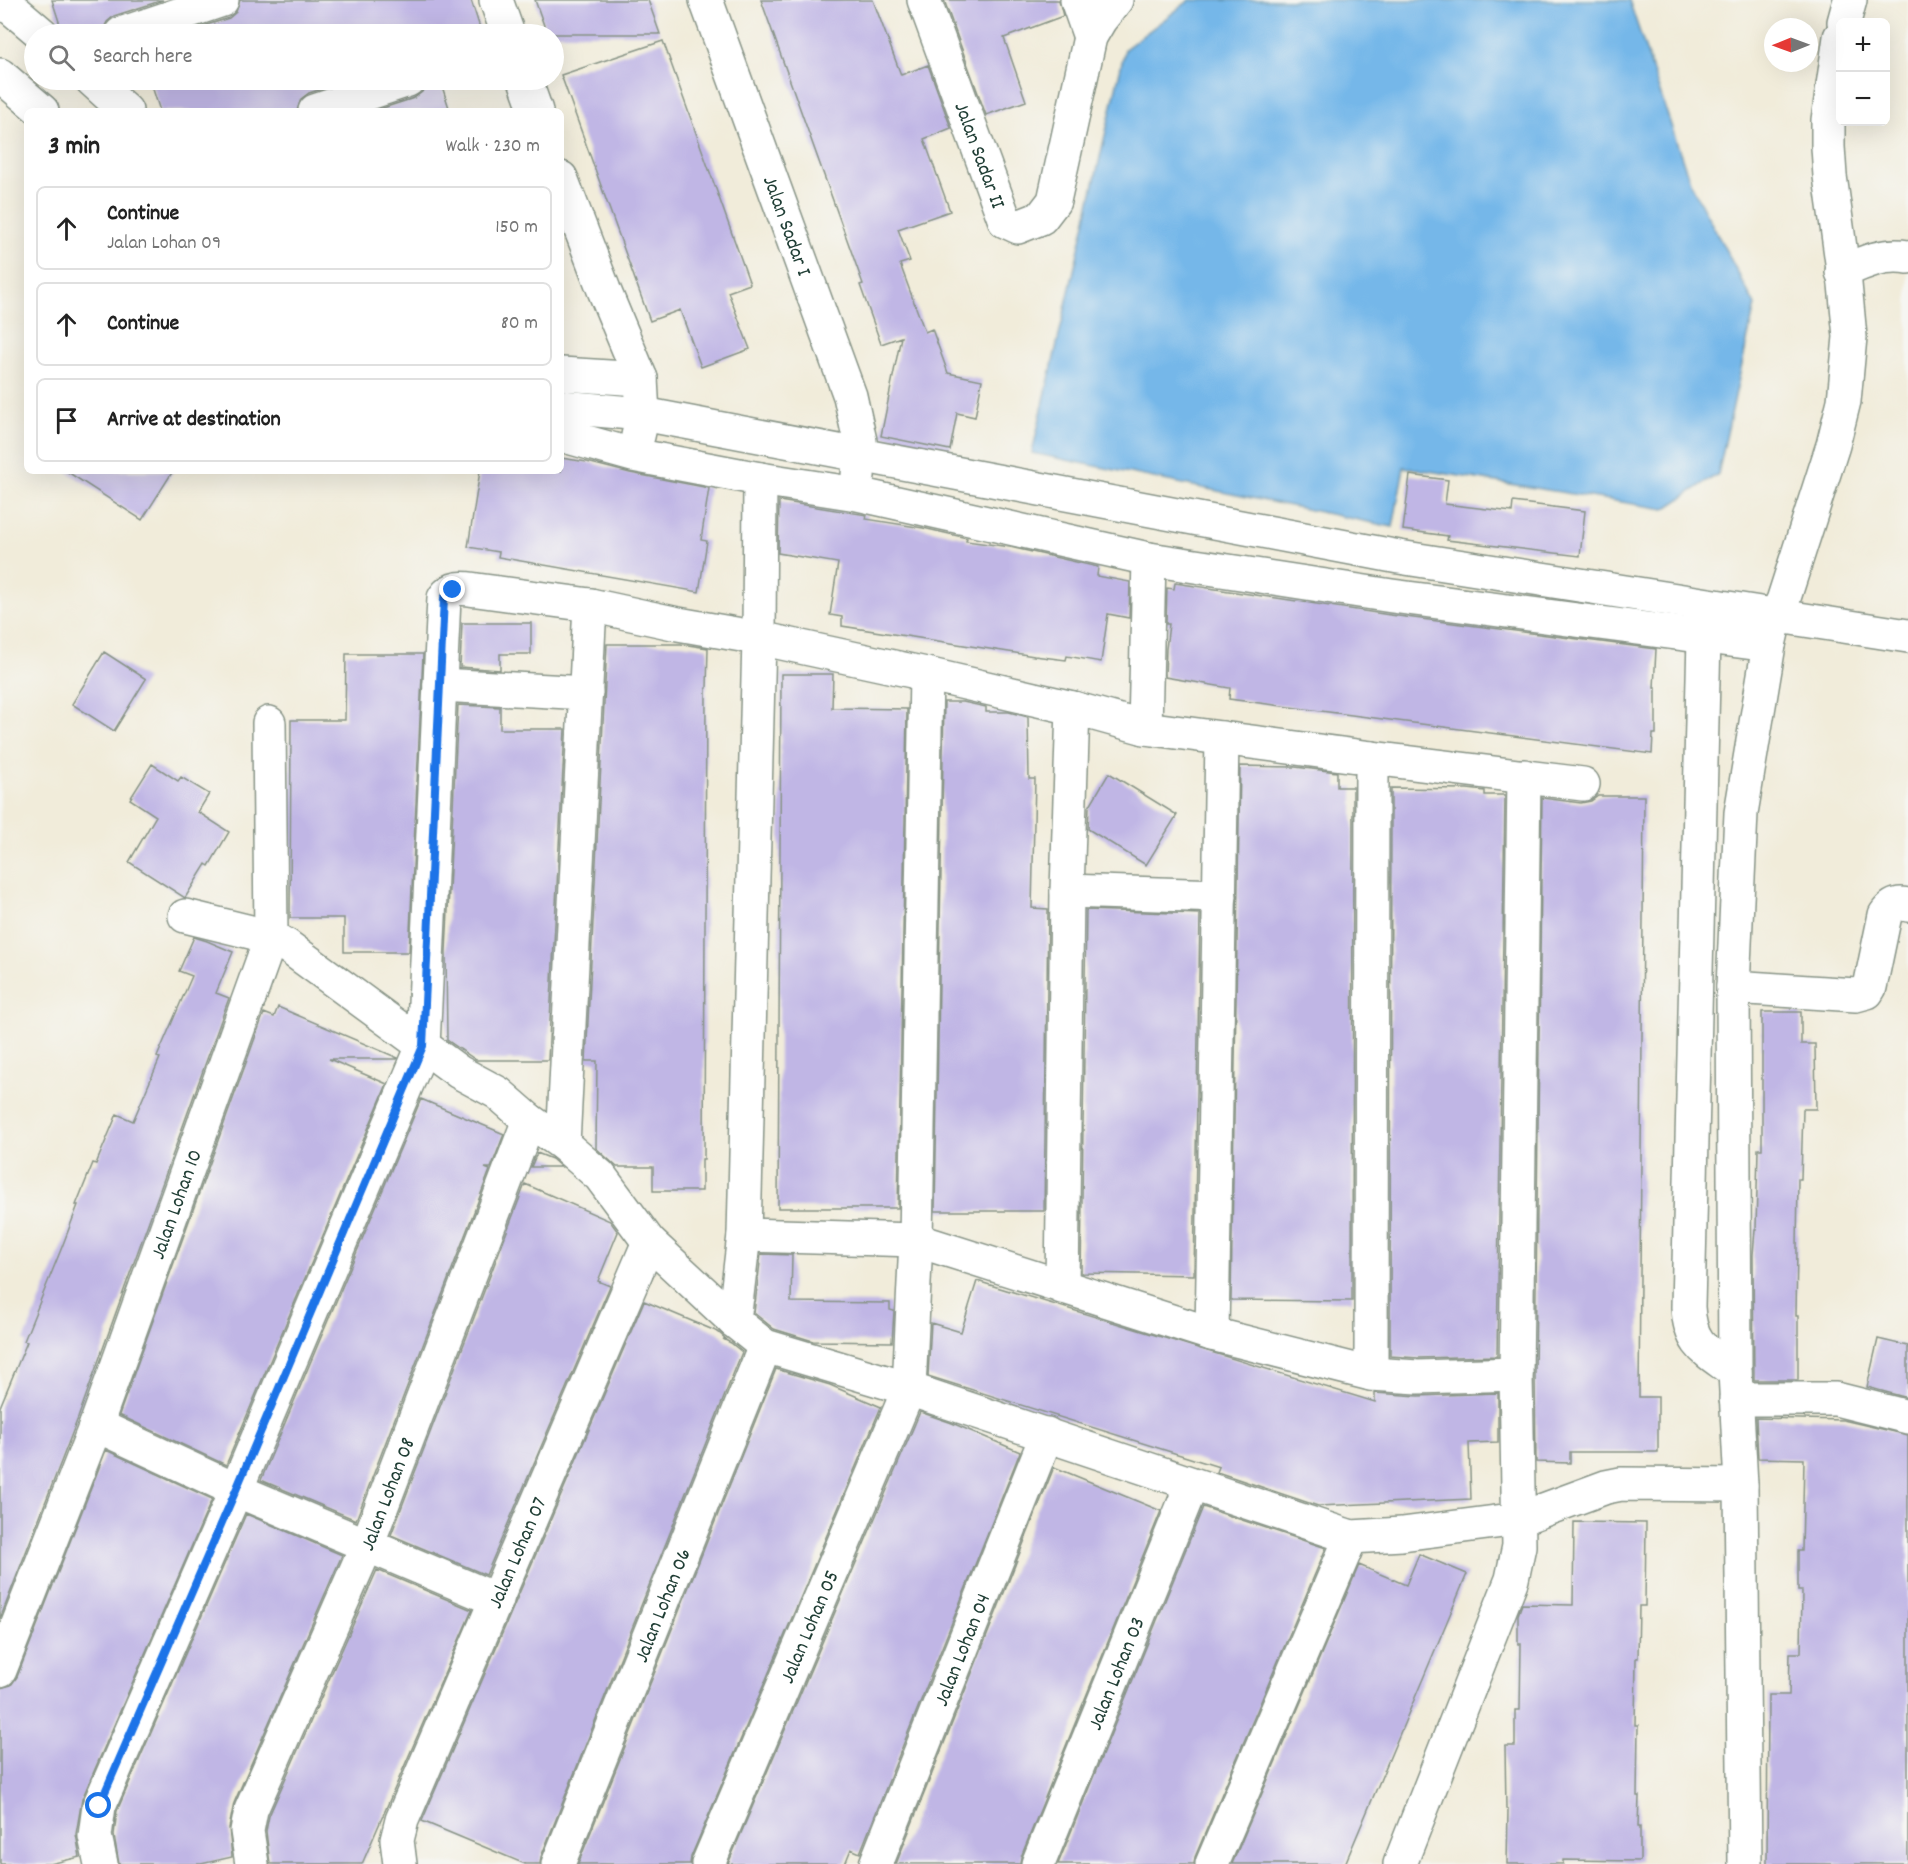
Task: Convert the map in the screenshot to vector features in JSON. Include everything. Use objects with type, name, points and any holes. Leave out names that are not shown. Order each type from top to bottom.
[{"type":"street","points":[[2,0],[30,24]]},
{"type":"street","points":[[151,24],[222,0]]},
{"type":"street","points":[[496,0],[504,24]]},
{"type":"street","name":"Jalan Sadar I","points":[[706,0],[850,396],[860,441],[857,494]]},
{"type":"street","name":"Jalan Sadar II","points":[[924,0],[1005,221],[1018,227],[1041,218],[1054,201],[1090,37],[1116,0]]},
{"type":"street","points":[[1077,0],[1090,37]]},
{"type":"street","points":[[1845,18],[1850,0]]},
{"type":"street","points":[[1744,1864],[1741,1485],[1736,1386],[1733,987],[1740,813],[1773,630],[1833,445],[1844,401],[1850,337],[1828,147],[1828,120],[1836,65]]},
{"type":"street","points":[[0,75],[38,108]]},
{"type":"street","points":[[103,90],[123,108]]},
{"type":"street","points":[[324,108],[378,90]]},
{"type":"street","points":[[529,90],[535,108]]},
{"type":"street","points":[[564,194],[641,379],[643,414],[633,455]]},
{"type":"street","points":[[1842,272],[1877,257],[1896,255],[1908,257]]},
{"type":"street","points":[[564,374],[641,379]]},
{"type":"street","points":[[564,406],[643,414],[860,454],[1773,630]]},
{"type":"street","points":[[564,436],[633,455],[760,479],[857,494],[1149,559],[1392,596],[1704,637],[1773,630],[1908,636]]},
{"type":"street","points":[[734,1321],[744,1235],[759,638],[760,479]]},
{"type":"street","points":[[1392,596],[1399,557]]},
{"type":"street","points":[[1145,728],[1149,559]]},
{"type":"street","points":[[100,1864],[95,1836],[99,1806],[236,1490],[423,1046],[444,598],[451,590],[460,588],[590,604],[926,674],[1073,708],[1145,728],[1583,784]]},
{"type":"street","points":[[563,1144],[590,604]]},
{"type":"street","points":[[1704,637],[1689,1323],[1694,1338],[1736,1386],[1836,1399],[1908,1417]]},
{"type":"street","points":[[909,1389],[916,1240],[926,674]]},
{"type":"street","points":[[440,685],[586,693]]},
{"type":"street","points":[[1062,1287],[1067,891],[1073,708]]},
{"type":"street","name":"Jalan Lohan 10","points":[[0,1670],[96,1425],[271,937],[269,723]]},
{"type":"street","points":[[1212,1334],[1222,738]]},
{"type":"street","points":[[1371,1374],[1372,758]]},
{"type":"street","points":[[1400,1864],[1512,1579],[1519,1546],[1516,1374],[1524,776]]},
{"type":"street","points":[[1067,891],[1220,896]]},
{"type":"street","points":[[1733,987],[1863,994],[1870,987],[1885,915],[1893,906],[1908,905]]},
{"type":"street","points":[[185,916],[271,937],[288,946],[459,1072],[498,1093],[600,1176],[649,1242],[734,1321],[765,1346],[909,1389],[1351,1537],[1402,1534],[1519,1519],[1606,1487],[1621,1484],[1741,1485]]},
{"type":"street","name":"Jalan Lohan 08","points":[[252,1864],[247,1830],[251,1810],[367,1545],[529,1120]]},
{"type":"street","points":[[744,1235],[916,1240],[1212,1334],[1371,1374],[1418,1377],[1516,1374]]},
{"type":"street","name":"Jalan Lohan 07","points":[[400,1864],[397,1840],[402,1820],[649,1242]]},
{"type":"street","name":"Jalan Lohan 06","points":[[558,1864],[765,1346]]},
{"type":"street","name":"Jalan Lohan 05","points":[[708,1864],[909,1389]]},
{"type":"street","points":[[96,1425],[236,1490],[497,1600]]},
{"type":"street","name":"Jalan Lohan 04","points":[[876,1864],[1047,1434]]},
{"type":"street","name":"Jalan Lohan 03","points":[[1038,1864],[1192,1484]]},
{"type":"street","points":[[1212,1864],[1351,1537]]},
{"type":"water","points":[[1190,0],[1629,0],[1691,185],[1755,305],[1718,474],[1665,509],[1404,467],[1393,527],[1032,453],[1125,49]]},
{"type":"building","points":[[52,0],[163,0],[114,16],[106,24],[60,24]]},
{"type":"building","points":[[240,0],[471,0],[479,24],[210,24],[229,18],[236,12]]},
{"type":"building","points":[[535,0],[648,0],[660,34],[564,34],[564,24],[543,24]]},
{"type":"building","points":[[761,0],[873,0],[901,75],[928,65],[951,128],[924,139],[950,211],[898,229],[910,261],[900,264],[925,332],[932,329],[948,373],[982,380],[975,417],[957,413],[950,450],[881,436],[901,337],[881,344],[860,285],[863,284]]},
{"type":"building","points":[[944,0],[1059,0],[1063,16],[1004,38],[1026,101],[986,115]]},
{"type":"building","points":[[663,41],[750,284],[728,292],[750,349],[701,367],[680,310],[650,321],[564,83],[564,74]]},
{"type":"building","points":[[153,90],[318,90],[301,99],[298,108],[159,108]]},
{"type":"building","points":[[423,90],[443,90],[449,108],[383,108],[414,98]]},
{"type":"building","points":[[564,458],[709,488],[701,540],[707,541],[699,592],[498,557],[499,552],[468,547],[480,474],[564,474]]},
{"type":"building","points":[[71,474],[171,474],[142,520]]},
{"type":"building","points":[[1410,475],[1448,480],[1445,504],[1512,512],[1513,502],[1585,511],[1580,556],[1447,540],[1448,536],[1403,530]]},
{"type":"building","points":[[779,501],[867,515],[866,519],[923,528],[967,538],[966,541],[1010,547],[1098,567],[1097,576],[1130,582],[1129,618],[1108,614],[1101,662],[1067,656],[1066,660],[1034,656],[842,626],[842,617],[830,615],[838,563],[778,553]]},
{"type":"building","points":[[1175,583],[1390,615],[1656,649],[1654,688],[1656,688],[1656,734],[1653,734],[1652,754],[1229,699],[1230,688],[1165,677],[1169,624],[1166,624],[1167,588],[1174,589]]},
{"type":"building","points":[[462,623],[531,623],[531,654],[500,654],[500,670],[460,667]]},
{"type":"building","points":[[607,644],[681,644],[708,648],[702,1191],[653,1191],[653,1167],[617,1167],[596,1148],[597,1061],[586,1061]]},
{"type":"building","points":[[104,652],[146,679],[114,731],[72,704]]},
{"type":"building","points":[[346,654],[423,654],[409,952],[344,952],[344,918],[290,918],[291,720],[345,720]]},
{"type":"building","points":[[781,674],[833,674],[832,708],[907,709],[898,1208],[778,1208]]},
{"type":"building","points":[[944,702],[963,702],[986,707],[986,712],[1009,712],[1028,717],[1029,779],[1035,779],[1032,908],[1048,909],[1044,1211],[935,1211]]},
{"type":"building","points":[[458,705],[500,707],[500,729],[565,729],[548,1060],[476,1060],[447,1040],[446,952]]},
{"type":"building","points":[[152,764],[178,781],[181,777],[209,794],[198,812],[229,832],[209,866],[206,864],[185,898],[129,862],[156,816],[130,799]]},
{"type":"building","points":[[1240,766],[1295,767],[1337,772],[1337,787],[1353,787],[1352,1301],[1231,1300]]},
{"type":"building","points":[[1109,773],[1177,815],[1146,865],[1088,829],[1089,807]]},
{"type":"building","points":[[1391,788],[1467,789],[1485,791],[1485,795],[1505,795],[1497,1356],[1418,1358],[1390,1356]]},
{"type":"building","points":[[1598,796],[1644,796],[1639,1397],[1658,1397],[1658,1452],[1570,1452],[1570,1463],[1536,1462],[1542,798],[1581,803],[1591,801]]},
{"type":"building","points":[[1086,910],[1200,914],[1194,1275],[1081,1273]]},
{"type":"building","points":[[194,937],[233,952],[216,993],[229,998],[78,1418],[0,1619],[0,1407],[27,1342],[24,1341],[93,1163],[96,1164],[117,1114],[133,1121],[160,1058],[157,1057],[192,976],[179,971]]},
{"type":"building","points":[[278,1007],[398,1058],[329,1059],[387,1084],[226,1465],[119,1415],[264,1013],[274,1017]]},
{"type":"building","points":[[1762,1012],[1801,1012],[1801,1044],[1815,1044],[1816,1109],[1803,1109],[1801,1179],[1798,1179],[1796,1316],[1798,1316],[1798,1380],[1754,1380],[1753,1255],[1758,1149],[1762,1149]]},
{"type":"building","points":[[421,1099],[504,1134],[491,1168],[485,1168],[490,1170],[356,1520],[261,1480]]},
{"type":"building","points":[[537,1153],[552,1159],[561,1167],[531,1167]]},
{"type":"building","points":[[525,1184],[610,1221],[618,1232],[598,1281],[610,1286],[486,1575],[391,1535]]},
{"type":"building","points":[[761,1254],[792,1255],[791,1302],[890,1303],[890,1310],[894,1311],[892,1342],[813,1341],[774,1329],[754,1313]]},
{"type":"building","points":[[977,1281],[1375,1402],[1375,1393],[1418,1396],[1498,1393],[1498,1442],[1469,1443],[1471,1499],[1318,1506],[1217,1472],[1219,1467],[928,1376],[931,1323],[961,1332]]},
{"type":"building","points":[[644,1301],[718,1332],[727,1340],[723,1339],[742,1352],[540,1864],[525,1864],[422,1821]]},
{"type":"building","points":[[1878,1339],[1908,1346],[1908,1398],[1867,1387]]},
{"type":"building","points":[[776,1369],[830,1385],[881,1407],[690,1864],[578,1864]]},
{"type":"building","points":[[920,1412],[1020,1452],[860,1853],[851,1849],[845,1864],[728,1864]]},
{"type":"building","points":[[1756,1418],[1843,1420],[1908,1435],[1908,1864],[1767,1864],[1768,1695],[1789,1695],[1790,1653],[1801,1653],[1802,1591],[1798,1591],[1798,1551],[1802,1551],[1804,1459],[1758,1458]]},
{"type":"building","points":[[106,1450],[212,1499],[82,1799],[76,1834],[80,1857],[50,1864],[0,1864],[0,1688],[11,1685],[17,1677]]},
{"type":"building","points":[[1054,1467],[1161,1511],[1020,1864],[896,1864]]},
{"type":"building","points":[[1203,1507],[1326,1548],[1194,1864],[1058,1864]]},
{"type":"building","points":[[246,1514],[342,1555],[234,1803],[229,1828],[232,1857],[201,1864],[119,1864],[114,1835],[117,1811]]},
{"type":"building","points":[[1574,1522],[1646,1523],[1645,1606],[1639,1606],[1638,1658],[1636,1658],[1635,1725],[1638,1725],[1637,1796],[1639,1796],[1640,1861],[1563,1860],[1563,1864],[1507,1864],[1508,1809],[1506,1809],[1505,1746],[1515,1746],[1515,1710],[1520,1710],[1521,1644],[1518,1644],[1518,1615],[1522,1604],[1573,1605]]},
{"type":"building","points":[[1419,1554],[1467,1574],[1345,1864],[1232,1864],[1359,1565],[1406,1585]]},
{"type":"building","points":[[377,1570],[472,1610],[362,1864],[270,1864],[266,1831],[269,1816]]},
{"type":"route","points":[[99,1806],[236,1490],[423,1046],[444,598],[453,590]]}]
